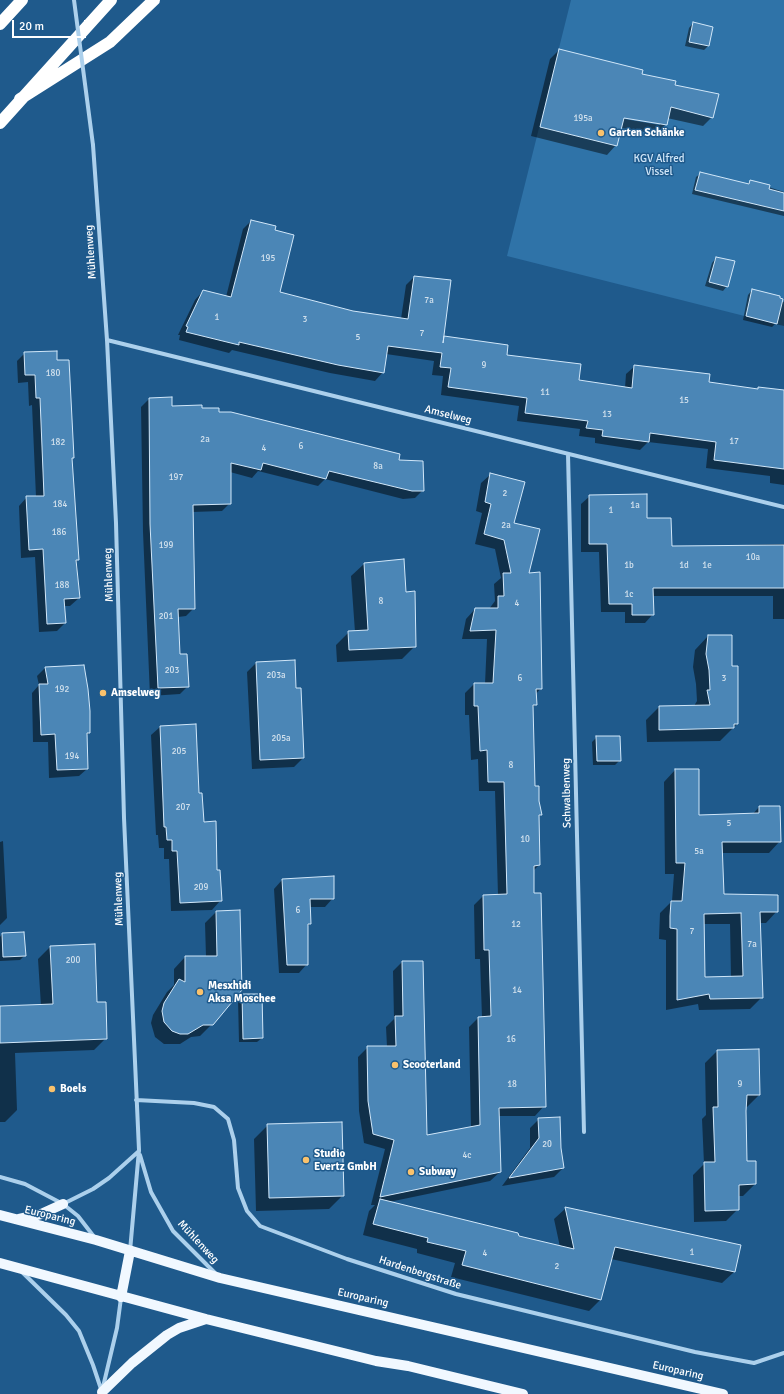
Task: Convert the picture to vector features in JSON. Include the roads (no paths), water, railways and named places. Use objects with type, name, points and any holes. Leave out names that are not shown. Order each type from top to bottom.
[{"type":"highway","points":[[0,24],[22,0]]},
{"type":"highway","points":[[0,123],[20,99],[111,0]]},
{"type":"highway","points":[[20,99],[110,42],[154,0]]},
{"type":"main road","points":[[17,1220],[41,1214],[62,1204]]},
{"type":"main road","name":"Europaring","points":[[0,1215],[96,1240],[220,1278],[723,1394]]},
{"type":"main road","points":[[122,1298],[130,1251]]},
{"type":"main road","points":[[0,1263],[122,1298],[376,1361],[408,1366],[523,1394]]},
{"type":"main road","points":[[102,1393],[132,1364],[167,1335],[180,1328],[206,1319]]},
{"type":"street","name":"Mühlenweg","points":[[74,0],[93,145],[107,340],[116,523],[124,818],[139,1150],[130,1251]]},
{"type":"street","name":"Amselweg","points":[[107,340],[784,507]]},
{"type":"street","name":"Schwalbenweg","points":[[568,454],[584,1132]]},
{"type":"street","name":"Hardenbergstraße","points":[[136,1100],[194,1103],[214,1107],[228,1119],[234,1140],[238,1188],[246,1211],[260,1226],[347,1259],[456,1294],[695,1352],[754,1363],[784,1353]]},
{"type":"street","name":"Mühlenweg","points":[[139,1150],[151,1192],[173,1231],[220,1278]]},
{"type":"street","points":[[62,1204],[93,1189],[109,1178],[139,1150]]},
{"type":"street","points":[[0,1177],[26,1184],[62,1204],[78,1216],[96,1240]]},
{"type":"street","points":[[17,1268],[50,1298],[79,1331],[94,1365],[102,1393]]},
{"type":"street","points":[[102,1393],[117,1328],[122,1298]]},
{"type":"place","name":"Garten Schänke","points":[[601,133]]},
{"type":"place","name":"Amselweg","points":[[103,693]]},
{"type":"place","name":"Mesxhidi Aksa Moschee","points":[[200,992]]},
{"type":"place","name":"Scooterland","points":[[395,1065]]},
{"type":"place","name":"Boels","points":[[52,1089]]},
{"type":"place","name":"Studio Evertz GmbH","points":[[306,1160]]},
{"type":"place","name":"Subway","points":[[411,1172]]},
{"type":"park label","name":"KGV Alfred Vissel","points":[[659,165]]}]
